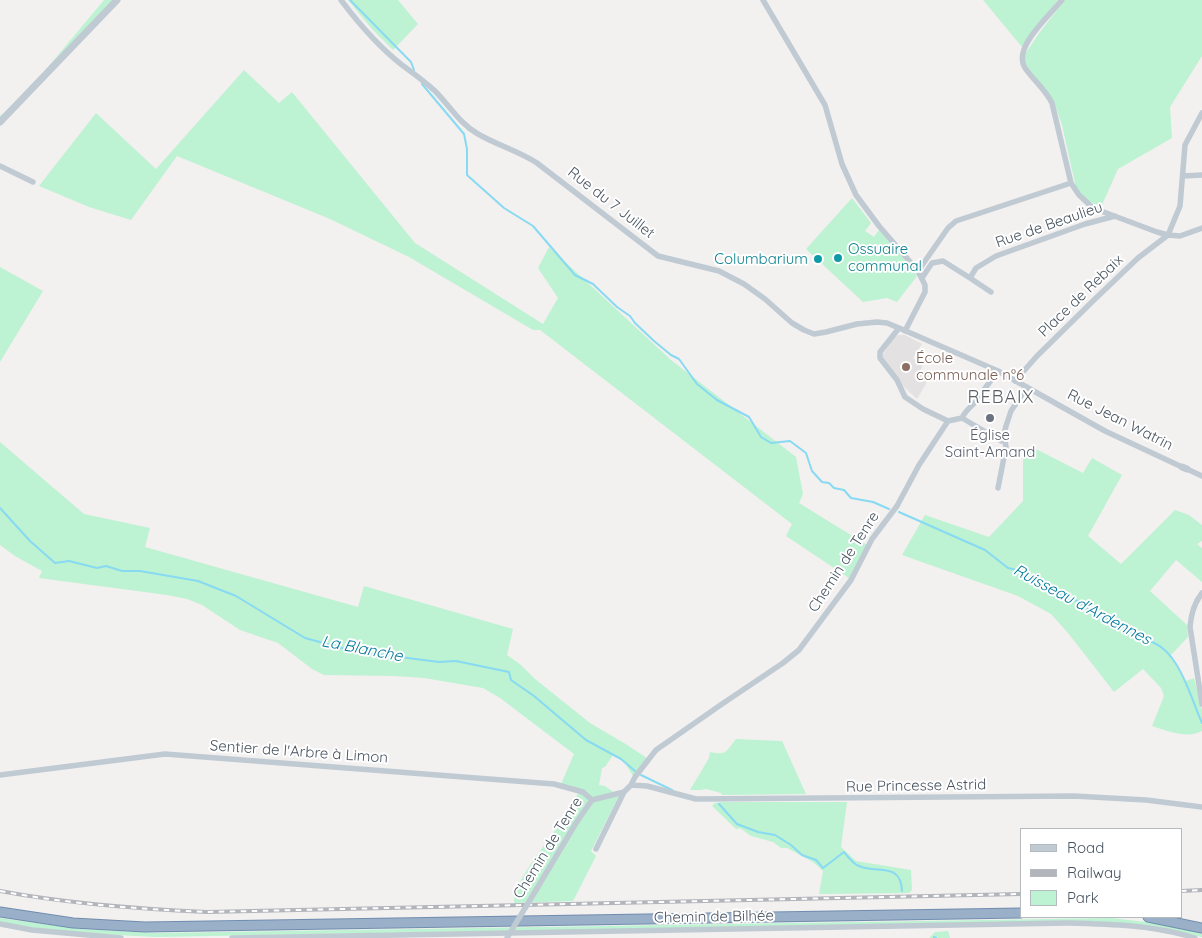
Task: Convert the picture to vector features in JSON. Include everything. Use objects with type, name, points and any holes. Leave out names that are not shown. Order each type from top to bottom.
[{"type":"highway","points":[[0,912],[73,923],[145,927],[1020,913]]},
{"type":"highway","points":[[1153,918],[1202,928]]},
{"type":"street","points":[[0,122],[117,0]]},
{"type":"street","name":"Rue du 7 Juillet","points":[[341,0],[378,44],[402,65],[421,78],[476,134],[524,155],[537,163],[658,256],[719,271],[744,284],[765,299],[792,323],[814,334],[877,322],[888,323],[905,331]]},
{"type":"street","points":[[763,0],[825,105],[842,164],[856,195],[879,226],[918,270],[925,284],[925,292],[905,331],[998,371],[1027,387],[1011,411],[1004,434],[1006,448],[998,488]]},
{"type":"street","points":[[1062,0],[1024,46],[1021,56],[1026,68],[1046,92],[1052,103],[1071,183],[1078,195],[1093,208],[1168,235],[1180,236],[1202,228]]},
{"type":"street","points":[[1168,235],[1180,206],[1185,144],[1201,117]]},
{"type":"street","points":[[0,166],[33,182]]},
{"type":"street","points":[[1183,176],[1202,175]]},
{"type":"street","points":[[918,270],[948,228],[956,221],[1071,183]]},
{"type":"street","name":"Rue de Beaulieu","points":[[970,278],[976,268],[996,256],[1084,224],[1116,216]]},
{"type":"street","name":"Place de Rebaix","points":[[1016,381],[1037,356],[1096,298],[1138,258],[1168,235]]},
{"type":"street","points":[[922,278],[932,263],[943,261],[990,292]]},
{"type":"street","points":[[899,328],[880,352],[880,358],[897,380],[905,397],[923,409],[948,420],[962,418],[1001,441],[1005,439]]},
{"type":"street","points":[[962,418],[998,371]]},
{"type":"street","name":"Rue Jean Watrin","points":[[1027,387],[1105,431],[1202,476]]},
{"type":"street","name":"Chemin de Tenre","points":[[596,849],[624,792],[632,785],[635,777],[656,750],[800,650],[851,580],[872,539],[897,506],[948,420]]},
{"type":"street","points":[[1202,593],[1194,604],[1190,627],[1202,704]]},
{"type":"street","name":"Sentier de l'Arbre à Limon","points":[[0,775],[165,754],[554,784],[583,792],[592,800]]},
{"type":"street","name":"Rue Princesse Astrid","points":[[632,785],[647,786],[696,800],[1074,796],[1146,800],[1202,807]]},
{"type":"street","name":"Chemin de Tenre","points":[[507,938],[592,800],[624,792]]},
{"type":"street","name":"Chemin de Bilhée","points":[[232,938],[542,935],[1067,923],[1145,928],[1195,938]]},
{"type":"street","points":[[0,924],[32,930],[121,938]]},
{"type":"shaded area","name":"École communale n°6","points":[[897,335],[905,335],[922,344],[913,358],[923,364],[921,370],[930,377],[917,399],[904,387],[882,356],[891,340]]},
{"type":"green space","points":[[104,0],[113,0],[0,119],[0,116],[43,73]]},
{"type":"green space","points":[[348,0],[398,0],[418,24],[393,50],[372,29]]},
{"type":"green space","points":[[983,0],[1058,0],[1022,47]]},
{"type":"green space","points":[[1065,0],[1202,0],[1202,56],[1170,107],[1172,138],[1118,169],[1101,207],[1086,200],[1076,188],[1062,125],[1054,102],[1027,68],[1023,57]]},
{"type":"green space","points":[[244,70],[279,103],[292,92],[415,243],[543,324],[558,298],[538,268],[549,247],[671,360],[796,457],[803,494],[799,503],[867,545],[849,578],[786,536],[792,524],[540,330],[533,330],[409,257],[330,219],[177,156],[131,220],[89,207],[39,186],[96,113],[156,169]]},
{"type":"green space","points":[[852,198],[871,223],[865,231],[874,237],[879,230],[917,276],[897,302],[887,298],[863,302],[806,249]]},
{"type":"green space","points":[[0,267],[43,291],[0,362]]},
{"type":"green space","points":[[0,442],[84,514],[150,528],[145,547],[358,607],[364,586],[513,629],[507,655],[590,723],[647,758],[633,776],[623,760],[613,755],[605,767],[602,768],[599,785],[605,786],[619,796],[591,851],[596,856],[573,901],[514,903],[516,893],[526,871],[565,816],[579,792],[561,784],[574,754],[500,698],[483,688],[424,678],[324,675],[312,669],[278,643],[240,630],[202,605],[187,599],[39,578],[42,571],[0,545]]},
{"type":"green space","points":[[1032,447],[1083,473],[1092,458],[1122,475],[1088,536],[1121,564],[1175,510],[1189,515],[1202,525],[1202,541],[1197,544],[1202,548],[1202,582],[1176,560],[1150,591],[1187,625],[1188,637],[1171,655],[1186,681],[1194,678],[1202,710],[1202,731],[1184,734],[1152,726],[1164,696],[1161,688],[1143,669],[1114,692],[1051,614],[1018,596],[902,555],[925,515],[989,537],[1023,501],[1023,452],[1029,454]]},
{"type":"green space","points":[[736,739],[782,741],[806,794],[722,795],[721,793],[706,789],[690,790],[709,758],[710,752],[723,753]]},
{"type":"green space","points":[[847,802],[841,847],[856,861],[911,870],[912,890],[909,893],[819,894],[823,871],[813,862],[787,848],[781,848],[773,842],[751,836],[740,828],[736,829],[712,806],[715,803]]},
{"type":"green space","points":[[0,918],[79,929],[156,933],[1112,918],[1170,925],[1202,934],[1202,937],[1135,924],[486,931],[157,937],[33,928],[0,922]]},
{"type":"green space","points":[[948,931],[950,938],[929,938],[935,932]]},
{"type":"waterway","name":"Ruisseau d'Ardennes","points":[[350,0],[411,62],[414,70]]},
{"type":"waterway","name":"Ruisseau d'Ardennes","points":[[422,84],[464,134],[467,149],[467,175],[504,208],[533,226],[575,275],[593,284],[617,307],[630,316],[654,341],[679,359],[697,384],[717,400],[749,417],[761,437],[771,443],[790,441],[806,453],[812,471],[822,482],[829,483],[834,488],[844,490],[851,498],[873,502],[889,509]]},
{"type":"waterway","name":"La Blanche","points":[[0,508],[30,541],[55,563],[69,561],[97,568],[106,566],[122,571],[140,571],[198,581],[236,596],[305,638],[353,651],[439,662],[456,661],[509,672],[511,680],[534,696],[586,740],[621,759],[635,771]]},
{"type":"waterway","name":"Ruisseau d'Ardennes","points":[[899,512],[985,550],[1008,568],[1017,570],[1028,580],[1049,587],[1066,599],[1078,601],[1143,640],[1155,643],[1174,661],[1187,686],[1202,723]]},
{"type":"waterway","points":[[641,775],[672,790]]},
{"type":"waterway","name":"La Blanche","points":[[719,804],[737,824],[758,832],[775,835],[802,855],[816,860],[823,868],[844,852],[859,866],[893,872],[901,882],[902,891]]},
{"type":"railway","points":[[1182,891],[1202,890]]},
{"type":"railway","points":[[0,891],[104,905],[207,912],[1020,894]]},
{"type":"place","name":"Ossuaire communal","points":[[838,258]]},
{"type":"place","name":"Columbarium","points":[[818,259]]},
{"type":"place","name":"École communale n°6","points":[[906,367]]},
{"type":"place","name":"Église Saint-Amand","points":[[990,418]]},
{"type":"district","name":"REBAIX","points":[[1001,398]]}]
